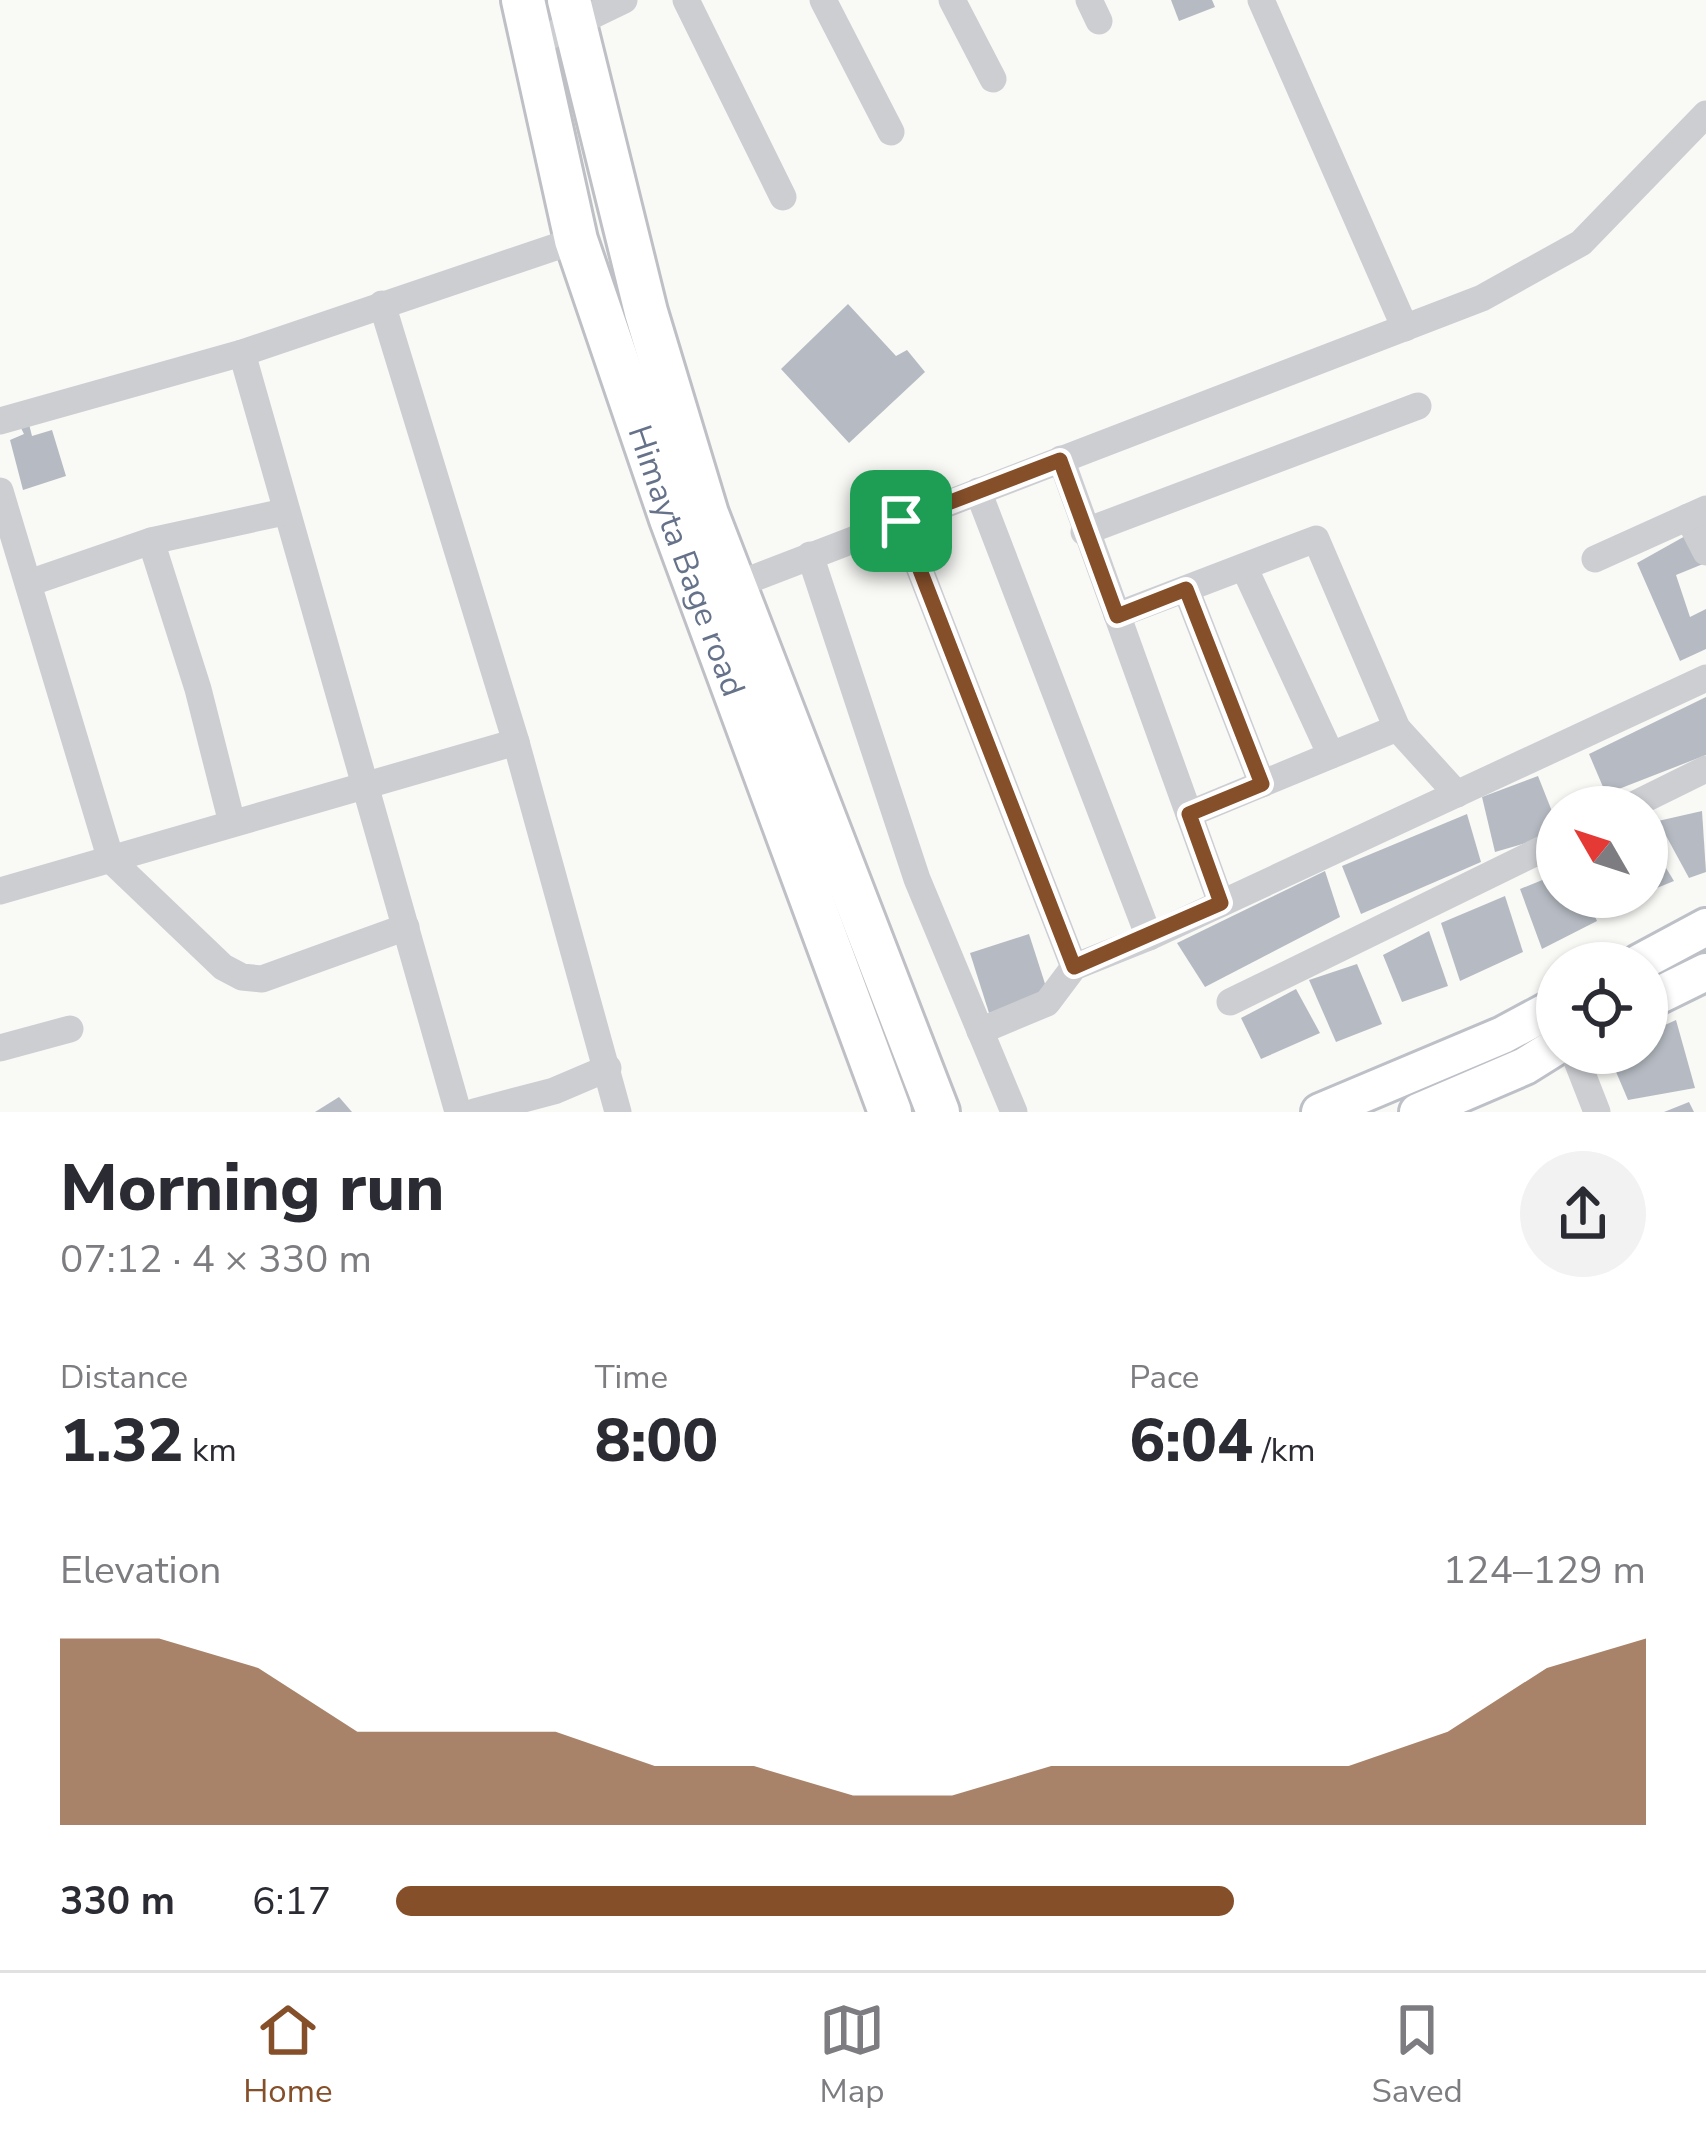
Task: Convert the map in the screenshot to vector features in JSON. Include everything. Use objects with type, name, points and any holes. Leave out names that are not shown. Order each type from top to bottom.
[{"type":"main road","name":"Himayta Bage road","points":[[523,0],[576,240],[718,592],[890,1112]]},
{"type":"main road","points":[[572,12],[646,312],[707,514],[718,592],[938,1112]]},
{"type":"street","points":[[533,44],[572,12],[624,0]]},
{"type":"street","points":[[686,0],[783,197]]},
{"type":"street","points":[[823,0],[891,132]]},
{"type":"street","points":[[952,0],[993,80]]},
{"type":"street","points":[[1260,0],[1405,328]]},
{"type":"street","points":[[718,592],[1482,298],[1581,242],[1706,114]]},
{"type":"street","points":[[0,421],[242,353],[576,240]]},
{"type":"street","points":[[382,304],[516,742],[618,1112]]},
{"type":"street","points":[[242,353],[458,1112]]},
{"type":"street","points":[[1084,532],[1418,406]]},
{"type":"street","points":[[1060,460],[1221,903]]},
{"type":"street","points":[[0,490],[111,860],[223,967],[242,977],[262,979],[406,927]]},
{"type":"street","points":[[977,491],[1149,937]]},
{"type":"street","points":[[29,583],[152,541],[284,512]]},
{"type":"street","points":[[1595,559],[1697,513],[1706,552]]},
{"type":"street","points":[[901,521],[1074,967]]},
{"type":"street","points":[[1117,616],[1316,539],[1397,728],[1457,794]]},
{"type":"street","points":[[152,541],[198,689],[232,823]]},
{"type":"street","points":[[810,555],[916,879],[1013,1112]]},
{"type":"street","points":[[1244,567],[1330,755]]},
{"type":"street","points":[[1186,589],[1262,784]]},
{"type":"street","points":[[980,1031],[1047,1003],[1074,967],[1149,937],[1706,678]]},
{"type":"street","points":[[1189,814],[1397,728]]},
{"type":"street","points":[[0,891],[516,742]]},
{"type":"street","points":[[1668,788],[1706,769]]},
{"type":"street","points":[[1230,1002],[1536,852]]},
{"type":"street","points":[[1668,947],[1706,927]]},
{"type":"street","points":[[1668,991],[1706,973]]},
{"type":"street","points":[[1320,1112],[1405,1095],[1536,1017]]},
{"type":"street","points":[[0,1048],[70,1029]]},
{"type":"street","points":[[1418,1112],[1536,1059]]},
{"type":"street","points":[[474,1112],[554,1091],[608,1068]]},
{"type":"street","points":[[1582,1074],[1597,1112]]},
{"type":"building","points":[[1171,0],[1212,0],[1215,7],[1179,21]]},
{"type":"building","points":[[848,304],[896,356],[907,350],[925,372],[849,443],[781,369]]},
{"type":"building","points":[[19,424],[29,424],[32,436],[52,430],[66,476],[23,490],[10,440],[24,434]]},
{"type":"building","points":[[1687,535],[1703,564],[1676,575],[1690,617],[1706,609],[1706,649],[1680,661],[1637,563]]},
{"type":"building","points":[[1706,697],[1706,755],[1627,786],[1603,786],[1589,754]]},
{"type":"building","points":[[1538,776],[1542,786],[1536,786],[1536,840],[1495,852],[1482,797]]},
{"type":"building","points":[[1702,811],[1706,872],[1689,878],[1668,839],[1668,819]]},
{"type":"building","points":[[1467,814],[1481,862],[1361,914],[1342,866]]},
{"type":"building","points":[[1325,871],[1340,917],[1205,987],[1177,943]]},
{"type":"building","points":[[1536,883],[1536,918],[1597,921],[1556,942],[1539,942],[1520,889]]},
{"type":"building","points":[[1505,896],[1523,952],[1460,981],[1441,923]]},
{"type":"building","points":[[1429,931],[1448,986],[1402,1002],[1383,955]]},
{"type":"building","points":[[1029,934],[1048,993],[989,1013],[970,953]]},
{"type":"building","points":[[1357,964],[1382,1024],[1336,1042],[1309,980]]},
{"type":"building","points":[[1296,989],[1320,1033],[1261,1059],[1241,1018]]},
{"type":"building","points":[[1676,1020],[1695,1088],[1628,1100],[1617,1074],[1668,1074],[1668,1024]]},
{"type":"building","points":[[339,1097],[352,1112],[315,1112]]},
{"type":"building","points":[[1689,1102],[1694,1112],[1664,1112]]},
{"type":"route","points":[[1060,460],[1117,616],[1186,589],[1262,784],[1189,814],[1221,903],[1074,967],[901,521],[1060,460]]}]
